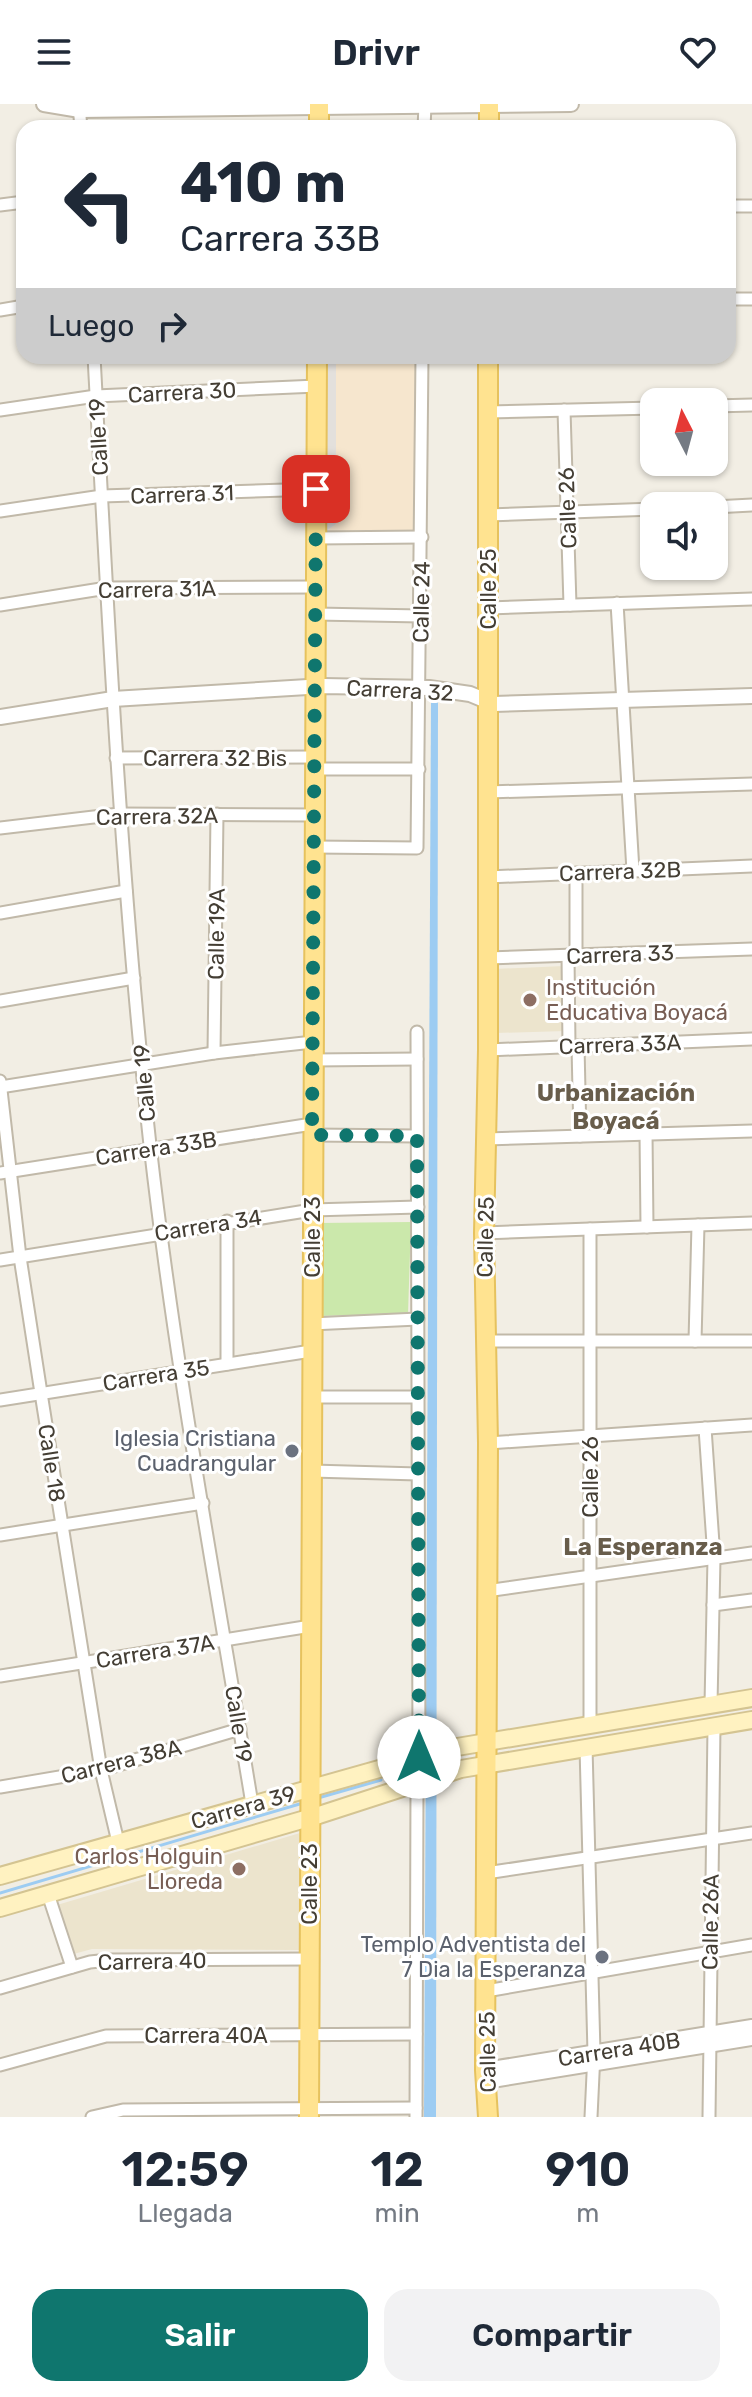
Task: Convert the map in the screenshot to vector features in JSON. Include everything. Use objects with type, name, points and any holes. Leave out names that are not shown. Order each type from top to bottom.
[{"type":"main road","name":"Calle 23","points":[[309,2114],[317,364]]},
{"type":"main road","name":"Calle 25","points":[[488,364],[488,1050],[484,1233],[488,1443],[488,2117]]},
{"type":"main road","name":"Carrera 39","points":[[0,1908],[310,1804],[427,1754],[486,1741],[752,1698]]},
{"type":"main road","name":"Carrera 39","points":[[0,1876],[252,1804],[310,1804],[433,1778],[486,1763],[752,1720]]},
{"type":"main road","name":"Carrera 39","points":[[433,1778],[486,1741]]},
{"type":"street","points":[[44,104],[571,104]]},
{"type":"street","name":"Calle 19","points":[[94,364],[119,814],[150,1148],[179,1372],[252,1804]]},
{"type":"street","name":"Calle 24","points":[[314,847],[417,848],[424,688],[421,616],[422,364]]},
{"type":"street","name":"Carrera 30","points":[[0,410],[96,396],[317,386]]},
{"type":"street","points":[[728,406],[752,405]]},
{"type":"street","points":[[488,412],[640,408]]},
{"type":"street","name":"Calle 26","points":[[564,410],[570,605]]},
{"type":"street","name":"Carrera 31","points":[[0,511],[102,496],[316,489]]},
{"type":"street","points":[[728,506],[752,505]]},
{"type":"street","points":[[488,515],[640,509]]},
{"type":"street","points":[[316,538],[422,537]]},
{"type":"street","name":"Carrera 31A","points":[[0,605],[107,588],[316,587]]},
{"type":"street","points":[[488,608],[752,599]]},
{"type":"street","points":[[617,603],[633,871]]},
{"type":"street","points":[[316,614],[421,616]]},
{"type":"street","name":"Carrera 32","points":[[0,717],[113,699],[315,687],[424,688],[454,692],[494,704],[752,696]]},
{"type":"street","name":"Carrera 32 Bis","points":[[116,758],[419,769]]},
{"type":"street","points":[[488,792],[752,784]]},
{"type":"street","name":"Carrera 32A","points":[[0,828],[119,814],[314,815]]},
{"type":"street","name":"Calle 19A","points":[[214,1053],[217,814]]},
{"type":"street","name":"Carrera 32B","points":[[488,877],[752,866]]},
{"type":"street","points":[[576,873],[572,955],[573,1046],[580,1136]]},
{"type":"street","points":[[0,913],[126,891]]},
{"type":"street","name":"Carrera 33","points":[[488,958],[752,949]]},
{"type":"street","points":[[0,1001],[134,978]]},
{"type":"street","points":[[417,1032],[418,1474],[427,1754]]},
{"type":"street","name":"Carrera 33A","points":[[488,1050],[752,1039]]},
{"type":"street","points":[[0,1085],[214,1053],[313,1051],[417,1059]]},
{"type":"street","name":"Calle 18","points":[[0,1085],[5,1172],[101,1770],[118,1842]]},
{"type":"street","name":"Carrera 33B","points":[[5,1172],[150,1148],[312,1130],[417,1136]]},
{"type":"street","points":[[486,1139],[752,1131]]},
{"type":"street","points":[[646,1133],[647,1227]]},
{"type":"street","name":"Carrera 34","points":[[0,1260],[163,1231],[312,1210],[418,1207]]},
{"type":"street","points":[[227,1221],[227,1364]]},
{"type":"street","points":[[484,1233],[752,1223]]},
{"type":"street","points":[[695,1341],[698,1225]]},
{"type":"street","name":"Calle 26","points":[[590,1229],[590,1724]]},
{"type":"street","points":[[311,1324],[418,1319]]},
{"type":"street","points":[[485,1341],[752,1341]]},
{"type":"street","name":"Carrera 35","points":[[0,1400],[311,1351]]},
{"type":"street","points":[[311,1397],[418,1397]]},
{"type":"street","points":[[488,1443],[752,1425]]},
{"type":"street","points":[[705,1428],[714,1558],[711,1704]]},
{"type":"street","points":[[312,1471],[418,1474]]},
{"type":"street","points":[[0,1535],[203,1503]]},
{"type":"street","points":[[486,1591],[752,1553]]},
{"type":"street","points":[[713,1605],[752,1600]]},
{"type":"street","name":"Carrera 37A","points":[[0,1676],[311,1626]]},
{"type":"street","name":"Calle 26A","points":[[709,2117],[714,1726]]},
{"type":"street","name":"Carrera 38A","points":[[0,1787],[101,1770],[240,1729]]},
{"type":"street","points":[[586,1747],[594,2058],[591,2117]]},
{"type":"street","points":[[92,2117],[123,2110],[416,2113],[416,2034],[433,1778]]},
{"type":"street","points":[[486,1873],[752,1833]]},
{"type":"street","points":[[48,1894],[72,1967]]},
{"type":"street","points":[[486,1991],[752,1945]]},
{"type":"street","name":"Carrera 40","points":[[0,1988],[72,1967],[109,1960],[308,1959]]},
{"type":"street","name":"Carrera 40B","points":[[486,2076],[710,2039],[752,2027]]},
{"type":"street","name":"Carrera 40A","points":[[0,2065],[106,2036],[416,2034]]},
{"type":"street","name":"Carrera 40B","points":[[710,2039],[752,2038]]},
{"type":"shaded area","points":[[317,364],[336,364],[336,524],[316,538]]},
{"type":"shaded area","points":[[336,364],[422,364],[422,537],[316,538],[336,524]]},
{"type":"shaded area","name":"Institución Educativa Boyacá","points":[[564,966],[566,1031],[496,1033],[494,969]]},
{"type":"shaded area","name":"Carlos Holguin Lloreda","points":[[300,1833],[299,1950],[92,1949],[70,1955],[57,1905]]},
{"type":"green space","points":[[411,1222],[408,1314],[318,1316],[318,1223]]},
{"type":"water","points":[[431,702],[438,702],[436,2117],[424,2117]]},
{"type":"waterway","points":[[318,1798],[381,1780]]},
{"type":"waterway","points":[[0,1893],[303,1803]]},
{"type":"place","name":"Institución Educativa Boyacá","points":[[530,1000]]},
{"type":"place","name":"Iglesia Cristiana Cuadrangular","points":[[292,1451]]},
{"type":"place","name":"Carlos Holguin Lloreda","points":[[239,1869]]},
{"type":"place","name":"Templo Adventista del 7 Dia la Esperanza","points":[[602,1957]]},
{"type":"district","name":"Urbanización Boyacá","points":[[616,1107]]},
{"type":"district","name":"La Esperanza","points":[[643,1547]]},
{"type":"route","points":[[316,489],[312,1135],[417,1136],[419,1757]]}]
